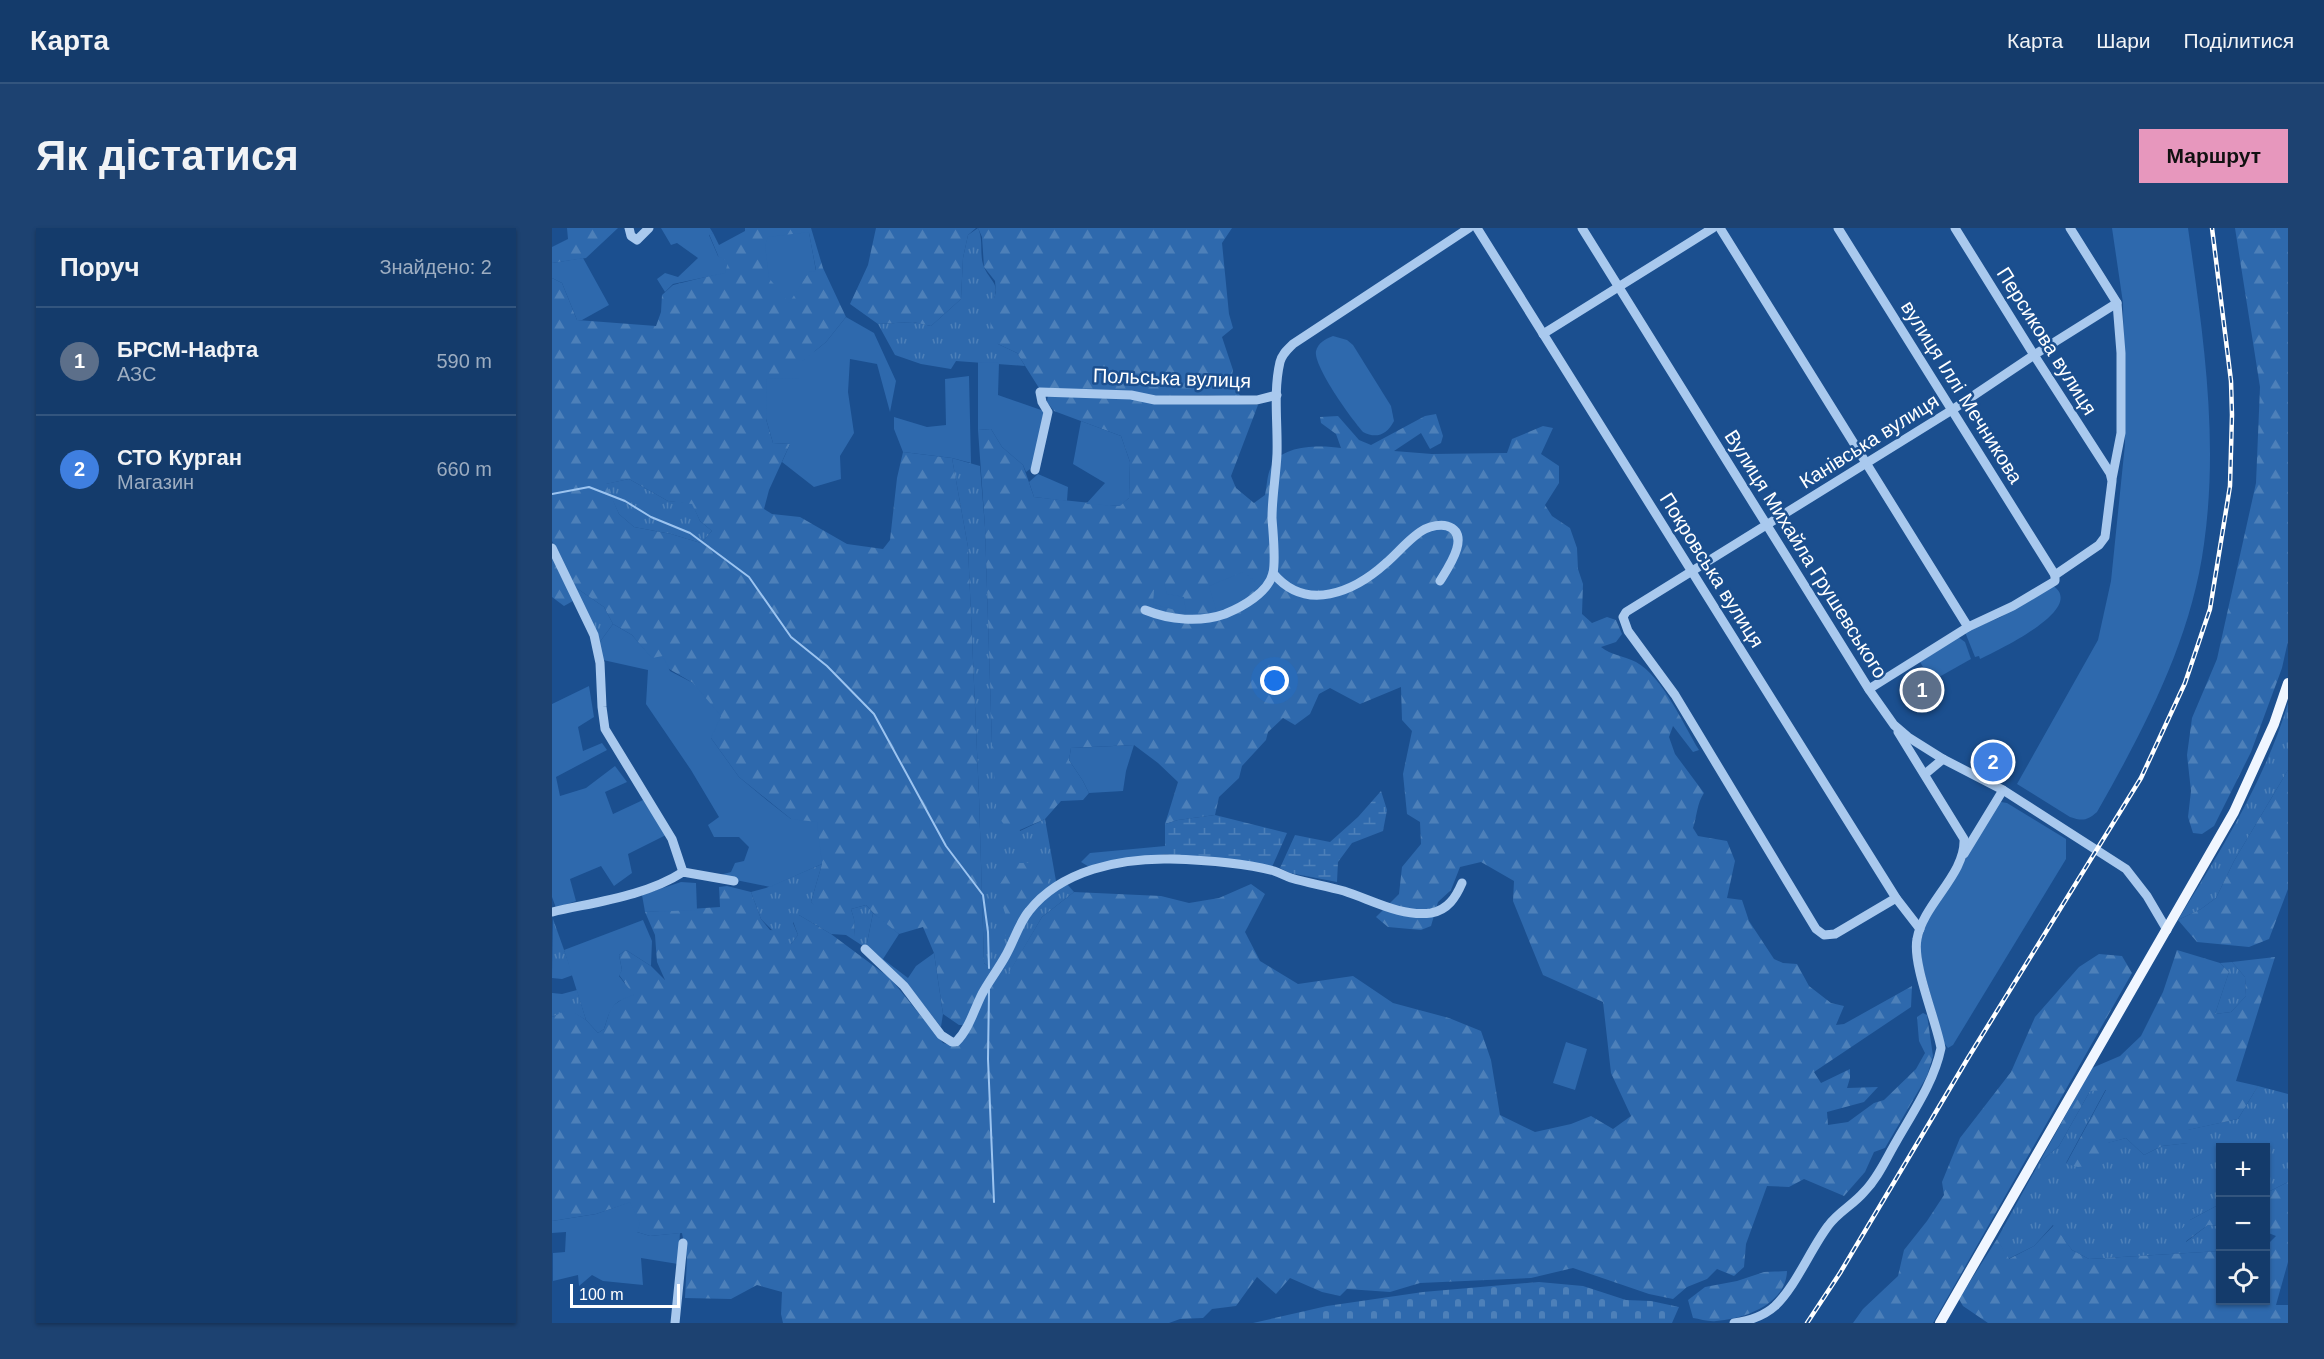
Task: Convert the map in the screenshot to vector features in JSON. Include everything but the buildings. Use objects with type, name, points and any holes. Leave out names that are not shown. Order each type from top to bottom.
[{"type":"main road","points":[[1940,1323],[2168,930],[2248,783],[2274,724],[2288,683]]},
{"type":"street","points":[[629,228],[631,236],[637,240],[649,228]]},
{"type":"street","points":[[1277,395],[1283,353],[1293,344],[1469,228]]},
{"type":"street","name":"Покровська вулиця","points":[[1477,228],[1896,898],[1920,928]]},
{"type":"street","name":"Вулиця Михайла Грушевського","points":[[1582,228],[1869,689],[1894,725],[1943,759],[2003,790],[2126,869],[2147,896],[2168,930]]},
{"type":"street","points":[[1543,334],[1713,228]]},
{"type":"street","points":[[1720,228],[1968,627]]},
{"type":"street","name":"вулиця Іллі Мечникова","points":[[1838,228],[2055,575]]},
{"type":"street","name":"Персикова вулиця","points":[[1955,228],[2111,477]]},
{"type":"street","points":[[1869,689],[1968,627],[2013,606],[2055,581],[2055,575],[2099,545],[2105,537],[2111,477],[2121,433],[2121,353],[2117,303],[2070,228]]},
{"type":"street","name":"Канівська вулиця","points":[[1896,898],[1835,934],[1824,934],[1812,923],[1675,695],[1634,641],[1623,617],[1626,612],[1952,410],[2117,303]]},
{"type":"street","name":"Польська вулиця","points":[[1035,470],[1048,412],[1042,402],[1040,392],[1131,395],[1155,400],[1257,400],[1277,395],[1277,456],[1272,510],[1273,573]]},
{"type":"street","points":[[1145,610],[1162,617],[1175,619],[1222,615],[1238,609],[1255,597],[1267,586],[1273,573],[1288,587],[1305,595],[1319,597],[1352,587],[1369,577],[1424,529],[1441,525],[1450,526],[1456,533],[1459,543],[1440,581]]},
{"type":"street","points":[[552,548],[594,635],[600,663],[605,729],[672,839],[683,872]]},
{"type":"street","points":[[1894,725],[1964,839],[1963,856]]},
{"type":"street","points":[[1925,774],[1943,759]]},
{"type":"street","points":[[1734,1323],[1762,1315],[1780,1300],[1829,1224],[1842,1210],[1864,1193],[1876,1177],[1930,1081],[1941,1048],[1916,951],[1920,928],[2003,790]]},
{"type":"street","points":[[865,949],[904,986],[941,1035],[956,1042],[965,1030],[983,993],[1006,955],[1027,912],[1053,890],[1075,876],[1091,870],[1138,860],[1168,859],[1231,864],[1274,871],[1287,877],[1345,891],[1401,911],[1420,913],[1431,913],[1448,905],[1462,883]]},
{"type":"street","points":[[552,912],[634,892],[665,882],[683,872],[734,881]]},
{"type":"street","points":[[675,1323],[683,1243]]},
{"type":"green space","points":[[567,228],[618,228],[586,258],[552,263],[552,247],[568,239]]},
{"type":"green space","points":[[661,228],[710,228],[713,233],[709,235],[718,256],[728,262],[725,273],[673,284],[665,292],[657,279],[665,273],[678,277],[698,258],[677,243],[671,245]]},
{"type":"green space","points":[[745,228],[811,228],[823,268],[846,317],[826,342],[815,351],[799,378],[766,419],[773,443],[790,444],[769,490],[764,509],[772,514],[800,517],[847,544],[883,549],[890,540],[897,478],[903,452],[952,458],[968,547],[984,963],[1005,979],[1042,917],[1074,892],[1161,896],[1189,903],[1219,898],[1251,884],[1265,894],[1245,932],[1260,961],[1298,984],[1353,976],[1393,1003],[1449,1018],[1481,1031],[1491,1060],[1500,1115],[1535,1132],[1571,1124],[1591,1116],[1613,1129],[1631,1116],[1611,1073],[1603,1002],[1543,975],[1513,901],[1514,881],[1481,862],[1460,867],[1451,890],[1438,902],[1431,926],[1421,930],[1388,927],[1376,917],[1399,894],[1402,867],[1421,844],[1420,822],[1407,814],[1403,774],[1412,731],[1402,720],[1401,687],[1360,704],[1330,688],[1319,694],[1310,714],[1295,725],[1283,718],[1268,732],[1266,740],[1242,766],[1239,778],[1219,797],[1215,815],[1165,824],[1178,782],[1134,745],[1071,748],[1069,760],[1089,793],[1083,800],[1061,801],[1045,819],[1011,834],[997,815],[992,744],[985,527],[978,430],[991,429],[1002,447],[1023,465],[1034,497],[1119,506],[1129,498],[1130,462],[1121,436],[1054,411],[1047,402],[1048,395],[1258,405],[1231,476],[1236,488],[1254,503],[1265,495],[1271,467],[1283,454],[1302,448],[1323,446],[1341,448],[1336,434],[1321,423],[1320,417],[1338,416],[1359,440],[1371,445],[1425,416],[1436,414],[1443,436],[1441,443],[1430,449],[1421,433],[1394,451],[1432,454],[1507,453],[1512,439],[1543,426],[1553,428],[1541,454],[1559,466],[1559,483],[1545,505],[1552,516],[1570,528],[1577,548],[1578,569],[1583,584],[1582,614],[1592,623],[1607,617],[1616,620],[1622,634],[1616,642],[1601,647],[1636,662],[1655,678],[1672,702],[1699,750],[1693,752],[1673,726],[1669,737],[1675,754],[1704,793],[1698,805],[1693,828],[1698,836],[1727,841],[1735,861],[1727,898],[1742,900],[1749,921],[1774,959],[1783,963],[1797,964],[1809,986],[1831,1003],[1844,1006],[1836,1025],[1844,1024],[1912,986],[1911,1007],[1814,1072],[1821,1083],[1850,1069],[1847,1088],[1878,1087],[1864,1102],[1827,1112],[1828,1125],[1848,1122],[1874,1103],[1884,1100],[1916,1069],[1925,1053],[1919,1041],[1917,1017],[1923,1013],[1927,1015],[1933,1056],[1927,1076],[1885,1148],[1874,1152],[1865,1172],[1844,1196],[1804,1179],[1789,1187],[1767,1186],[1746,1244],[1744,1267],[1734,1276],[1717,1269],[1707,1279],[1687,1287],[1673,1299],[1649,1294],[1573,1268],[1531,1278],[1420,1283],[1390,1292],[1347,1289],[1340,1296],[1322,1292],[1290,1278],[1276,1294],[1257,1277],[1236,1306],[1212,1309],[1203,1318],[1180,1319],[1169,1323],[783,1323],[782,1292],[757,1285],[731,1299],[685,1298],[687,1259],[682,1233],[650,1236],[637,1232],[629,1203],[596,1214],[552,1221],[552,1017],[569,1009],[586,1020],[598,1033],[604,1029],[611,1007],[621,1000],[625,983],[619,975],[622,970],[619,955],[626,950],[651,966],[665,980],[657,962],[655,935],[645,912],[720,907],[719,887],[727,886],[751,892],[761,919],[770,930],[784,931],[786,944],[791,944],[798,935],[790,913],[799,915],[831,934],[890,978],[943,1043],[957,1047],[972,1025],[959,1025],[943,1014],[934,953],[923,927],[899,934],[882,922],[866,905],[851,909],[855,936],[846,935],[811,902],[822,864],[791,819],[739,777],[711,738],[693,683],[652,659],[632,635],[613,624],[604,607],[575,587],[552,541],[552,278],[562,283],[577,320],[656,326],[661,312],[662,295],[673,285],[725,272],[709,234],[713,233],[719,245],[745,231]],"holes":[[[809,233],[816,270],[809,271],[790,235]],[[629,479],[668,501],[692,504],[700,521],[712,531],[701,543],[634,527],[619,514],[606,484]]]},
{"type":"green space","points":[[876,228],[976,228],[968,235],[963,258],[961,299],[931,326],[913,322],[878,324],[850,304],[868,265]]},
{"type":"green space","points":[[978,228],[983,262],[996,289],[994,298],[998,344],[1017,353],[1025,366],[956,361],[951,369],[921,364],[895,355],[878,324],[913,322],[931,326],[961,299],[963,258],[968,235]]},
{"type":"green space","points":[[978,228],[1232,228],[1222,243],[1229,314],[1233,328],[1222,337],[1233,370],[1231,381],[1241,397],[1154,396],[1039,388],[1017,353],[998,344],[990,330],[996,292],[995,281],[984,267],[982,237]]},
{"type":"green space","points":[[2112,228],[2188,228],[2207,386],[2210,465],[2208,504],[2198,580],[2177,650],[2132,749],[2097,812],[2081,820],[2070,817],[2017,784],[2098,640],[2111,581],[2125,444],[2123,303]]},
{"type":"green space","points":[[2235,228],[2288,228],[2288,641],[2282,668],[2251,752],[2214,826],[2202,834],[2193,833],[2188,817],[2191,791],[2187,755],[2192,718],[2217,659],[2256,483],[2260,387]]},
{"type":"green space","points":[[809,232],[816,271],[809,272],[789,303],[769,278],[765,245],[768,237]]},
{"type":"green space","points":[[583,258],[609,305],[582,320],[577,320],[562,283],[552,278],[552,263]]},
{"type":"green space","points":[[846,317],[874,333],[896,381],[890,412],[877,364],[850,359],[848,392],[854,433],[840,456],[841,479],[814,487],[782,462],[790,444],[773,443],[766,419],[767,379],[799,378],[799,364],[826,342]]},
{"type":"green space","points":[[1333,336],[1347,340],[1353,345],[1391,406],[1394,421],[1385,432],[1372,435],[1363,432],[1327,380],[1316,351],[1322,342]]},
{"type":"green space","points":[[978,362],[999,363],[998,395],[1044,411],[1033,467],[1026,472],[1023,465],[1002,447],[991,429],[978,430]]},
{"type":"green space","points":[[969,376],[971,463],[952,458],[903,452],[894,429],[894,417],[927,427],[946,425],[945,379]]},
{"type":"green space","points":[[1081,421],[1121,436],[1130,462],[1129,498],[1120,506],[1086,504],[1105,483],[1073,464]]},
{"type":"green space","points":[[952,458],[980,466],[985,527],[992,744],[1020,831],[1045,819],[1056,881],[1067,884],[1074,892],[1042,917],[1005,980],[984,963],[968,547]]},
{"type":"green space","points":[[1038,474],[1068,487],[1067,501],[1034,497],[1029,482]]},
{"type":"green space","points":[[629,479],[668,501],[692,503],[700,521],[712,531],[701,543],[634,527],[619,514],[605,484]]},
{"type":"green space","points":[[552,554],[573,601],[564,606],[552,597]]},
{"type":"green space","points":[[1243,572],[1260,585],[1233,608],[1217,613],[1209,586]]},
{"type":"green space","points":[[1164,583],[1167,594],[1184,597],[1186,613],[1153,604],[1154,591]]},
{"type":"green space","points":[[2052,585],[2060,594],[2059,605],[2050,616],[2020,638],[1980,659],[1979,656],[1975,657],[1965,632],[2001,617]]},
{"type":"green space","points":[[575,587],[604,607],[613,624],[599,643]]},
{"type":"green space","points":[[613,624],[632,635],[652,658],[663,656],[670,671],[693,683],[721,716],[711,738],[739,777],[791,819],[817,822],[822,864],[770,887],[716,876],[731,872],[735,863],[744,861],[749,847],[739,837],[714,837],[708,825],[719,817],[691,770],[646,704],[648,670],[603,660],[599,643]]},
{"type":"green space","points":[[1958,637],[1965,642],[1971,659],[1932,681],[1920,662]]},
{"type":"green space","points":[[589,686],[594,717],[578,727],[583,751],[602,743],[607,750],[556,777],[560,796],[586,788],[615,766],[627,782],[605,792],[613,814],[643,800],[666,835],[628,854],[632,873],[614,886],[601,866],[570,879],[576,901],[556,908],[552,897],[552,704]]},
{"type":"green space","points":[[2288,703],[2288,770],[2234,861],[2216,898],[2201,909],[2178,920],[2225,842],[2254,788]]},
{"type":"green space","points":[[1134,745],[1123,791],[1089,793],[1069,760],[1071,748]]},
{"type":"green space","points":[[2288,770],[2288,889],[2269,939],[2249,947],[2197,942],[2178,920],[2201,909],[2216,898],[2234,861]]},
{"type":"green space","points":[[1381,791],[1387,810],[1383,831],[1352,843],[1338,862],[1337,882],[1290,873],[1280,868],[1295,835],[1330,842],[1358,817]]},
{"type":"green space","points":[[2001,802],[2007,803],[2066,839],[2066,859],[1953,1045],[1948,1048],[1944,1043],[1922,964],[1920,942],[1927,922]]},
{"type":"green space","points":[[1215,815],[1287,833],[1272,867],[1165,854],[1165,824]]},
{"type":"green space","points":[[1165,846],[1165,854],[1091,868],[1081,862],[1090,853]]},
{"type":"green space","points":[[1013,863],[1048,863],[1048,888],[1027,906],[1005,936],[1006,916],[997,889]]},
{"type":"green space","points":[[822,864],[811,902],[855,936],[851,909],[866,905],[873,913],[866,948],[846,935],[831,934],[799,915],[793,923],[798,935],[791,944],[786,944],[761,919],[751,892]]},
{"type":"green space","points":[[681,882],[696,883],[697,910],[645,912],[642,895]]},
{"type":"green space","points":[[873,913],[899,934],[883,959],[908,978],[916,966],[934,953],[943,1014],[941,1027],[907,984],[866,948]]},
{"type":"green space","points":[[553,919],[573,975],[562,979],[552,978]]},
{"type":"green space","points":[[643,920],[652,941],[651,966],[626,950],[619,955],[622,970],[619,976],[634,995],[613,1006],[604,1029],[598,1033],[586,1020],[564,950]]},
{"type":"green space","points":[[2177,950],[2220,963],[2229,972],[2215,1014],[2231,1012],[2246,996],[2245,977],[2232,962],[2275,957],[2236,1081],[2258,1086],[2238,1119],[2188,1130],[2189,1143],[2162,1146],[2144,1155],[2126,1138],[2108,1143],[2102,1164],[2078,1167],[2066,1164],[2106,1090],[2090,1091],[2059,1146],[2039,1163],[2092,1068],[2120,1056],[2141,1036],[2163,992]]},
{"type":"green space","points":[[2099,954],[2122,956],[2132,973],[1933,1323],[1853,1323],[1863,1309],[1898,1276],[1904,1250],[1944,1195],[1942,1182],[1960,1138],[2011,1072],[2035,1017],[2079,967]]},
{"type":"green space","points":[[2232,962],[2245,977],[2246,996],[2231,1012],[2215,1014],[2229,972],[2220,963]]},
{"type":"green space","points":[[577,990],[586,1020],[569,1010],[552,1017],[552,993],[562,994]]},
{"type":"green space","points":[[1566,1042],[1587,1049],[1575,1090],[1553,1083]]},
{"type":"green space","points":[[2258,1086],[2288,1094],[2288,1182],[2270,1191],[2270,1143],[2216,1143],[2216,1206],[2190,1220],[2186,1242],[2208,1225],[2216,1226],[2216,1251],[2089,1259],[2072,1250],[2053,1225],[2034,1246],[2008,1259],[1997,1239],[2039,1163],[2059,1146],[2090,1091],[2106,1089],[2066,1163],[2107,1143],[2126,1138],[2144,1155],[2162,1146],[2188,1143],[2187,1130],[2238,1119]]},
{"type":"green space","points":[[2288,1182],[2288,1262],[2276,1305],[2288,1305],[2288,1323],[1988,1323],[1963,1306],[1959,1299],[1997,1239],[2009,1259],[2034,1246],[2054,1225],[2072,1250],[2089,1259],[2216,1251],[2216,1305],[2270,1305],[2270,1242],[2276,1236],[2270,1234],[2270,1191]]},
{"type":"green space","points":[[630,1202],[640,1224],[637,1232],[650,1236],[680,1233],[678,1264],[641,1258],[643,1285],[603,1281],[592,1275],[579,1286],[578,1275],[553,1281],[553,1253],[565,1252],[566,1232],[552,1233],[552,1221],[596,1214]]},
{"type":"green space","points":[[2216,1206],[2216,1226],[2208,1225],[2185,1242],[2172,1239],[2190,1220]]},
{"type":"green space","points":[[1787,1271],[1785,1283],[1780,1292],[1762,1308],[1727,1320],[1710,1321],[1693,1318],[1688,1300],[1705,1287],[1737,1281],[1764,1272]]},
{"type":"green space","points":[[1539,1282],[1583,1286],[1626,1300],[1651,1301],[1679,1307],[1672,1323],[1253,1323],[1327,1306],[1423,1292]]},
{"type":"waterway","points":[[552,494],[589,487],[625,501],[651,517],[690,533],[749,577],[791,637],[827,666],[874,714],[946,846],[983,895],[988,932],[989,968]]},
{"type":"waterway","points":[[989,990],[988,1059],[994,1202]]},
{"type":"railway","points":[[1807,1323],[1840,1273],[1968,1058],[2141,778],[2185,683],[2210,609],[2230,486],[2231,381],[2212,228]]},
{"type":"place","name":"БРСМ-Нафта","points":[[1922,690]]},
{"type":"place","name":"СТО Курган","points":[[1993,762]]}]
